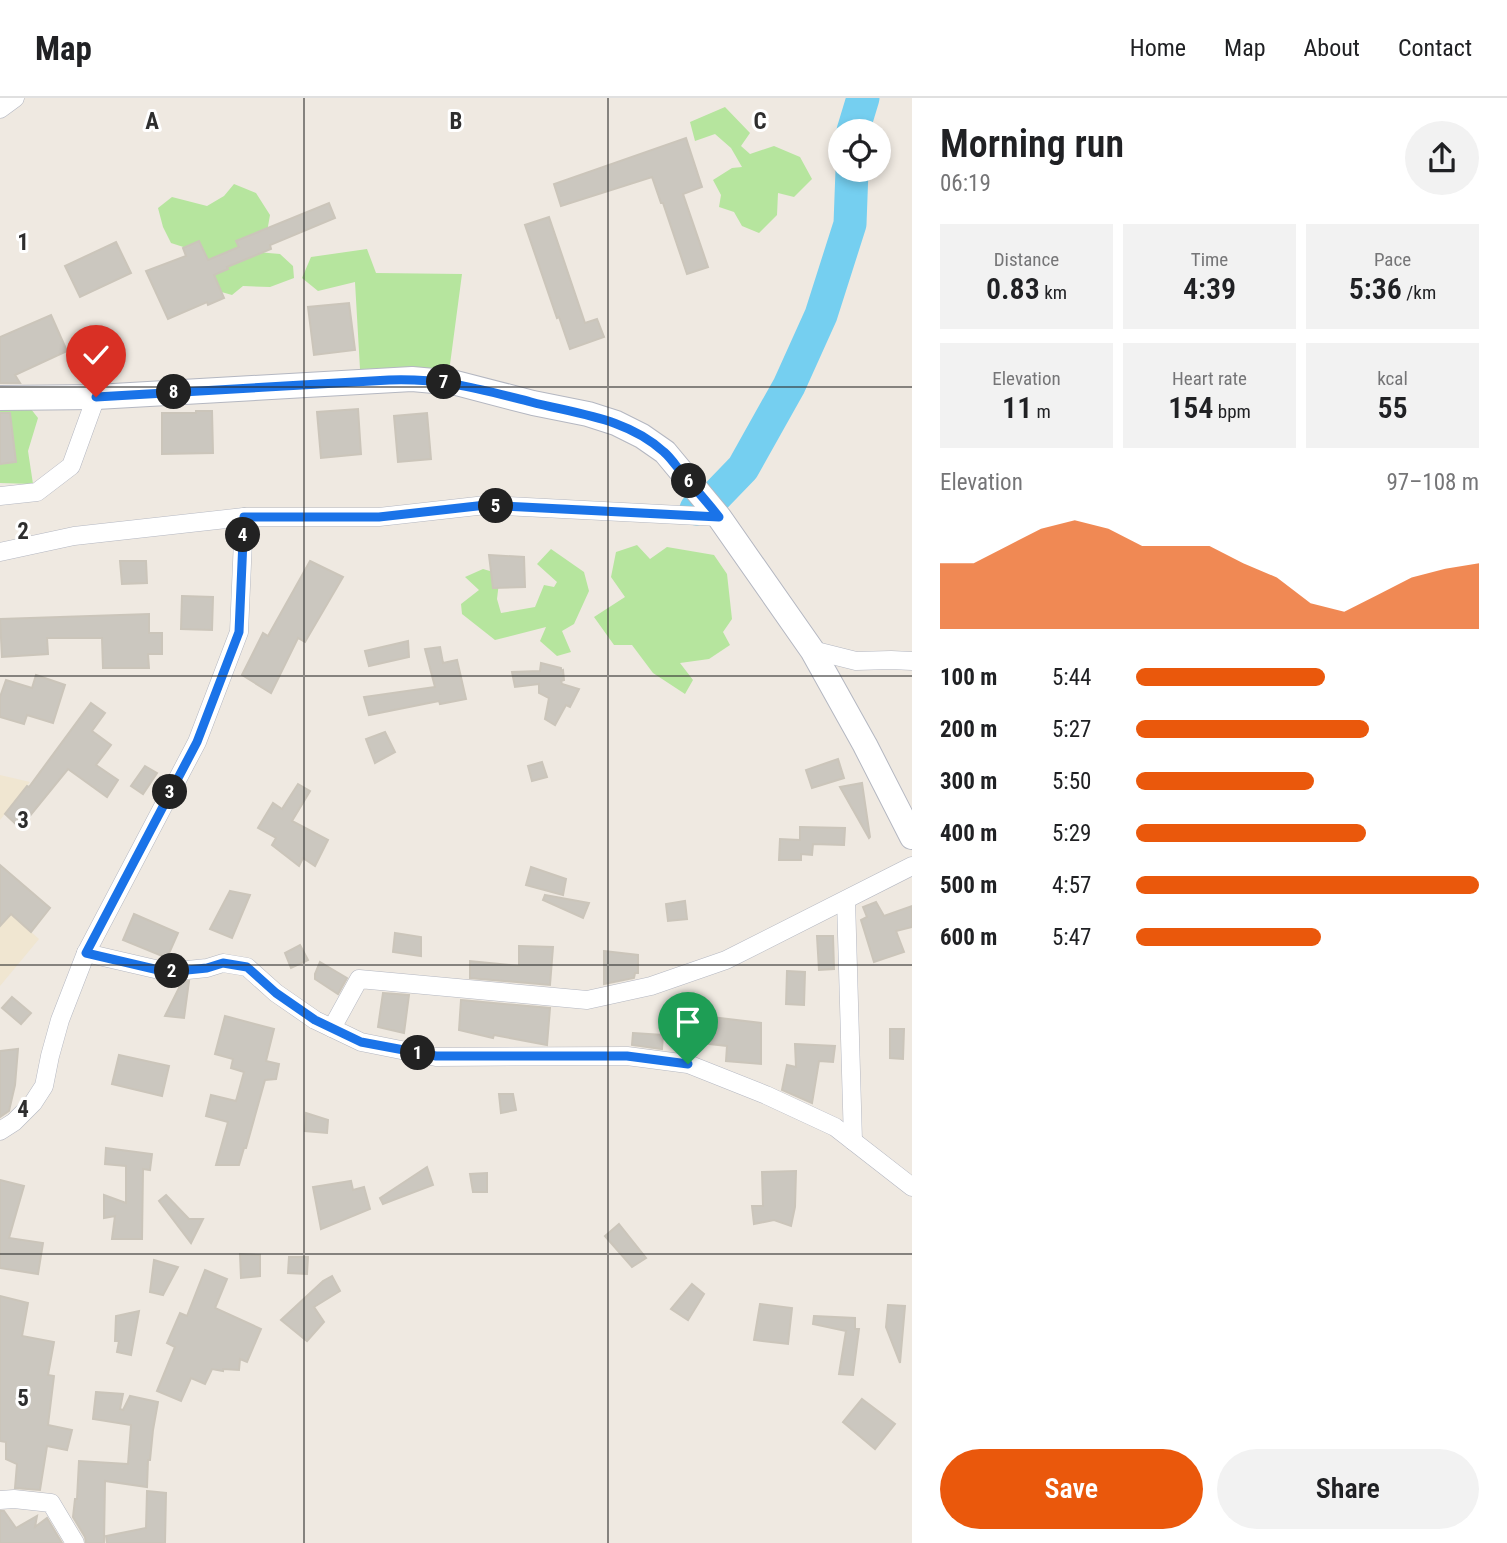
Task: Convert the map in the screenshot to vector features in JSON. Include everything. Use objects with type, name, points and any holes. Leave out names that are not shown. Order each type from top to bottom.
[{"type":"main road","points":[[0,398],[96,397],[389,380],[434,380],[588,414],[615,423],[642,436],[665,452],[719,517],[812,650],[912,837]]},
{"type":"street","points":[[0,109],[15,98]]},
{"type":"street","points":[[0,496],[37,492],[71,466],[96,397]]},
{"type":"street","points":[[0,552],[74,536],[244,517],[379,517],[486,505],[719,517]]},
{"type":"street","points":[[0,1131],[14,1122],[33,1103],[44,1086],[60,1020],[86,953],[197,742],[239,632],[244,517]]},
{"type":"street","points":[[812,650],[856,661],[912,662]]},
{"type":"street","points":[[332,1028],[359,979],[587,1000],[651,986],[726,960],[912,866]]},
{"type":"street","points":[[846,900],[853,1141]]},
{"type":"street","points":[[86,953],[167,972],[207,968],[223,963],[247,967],[276,993],[315,1020],[361,1042],[436,1056],[627,1056],[688,1064],[766,1095],[835,1127],[912,1187]]},
{"type":"street","points":[[0,1500],[51,1503],[75,1543]]},
{"type":"shaded area","points":[[0,775],[30,782],[0,820]]},
{"type":"shaded area","points":[[0,905],[39,939],[0,986]]},
{"type":"green space","points":[[725,107],[750,133],[741,146],[750,154],[774,146],[800,157],[812,179],[794,197],[778,193],[777,215],[759,233],[742,226],[734,212],[719,207],[721,195],[713,180],[732,168],[742,167],[731,148],[715,134],[695,141],[690,122]]},
{"type":"green space","points":[[234,184],[256,193],[270,215],[267,232],[247,251],[280,254],[293,266],[294,278],[270,287],[243,286],[232,295],[218,291],[199,252],[171,243],[158,208],[172,197],[207,206],[224,196]]},
{"type":"green space","points":[[367,249],[376,273],[462,274],[449,372],[417,368],[360,369],[355,282],[318,291],[302,278],[311,257]]},
{"type":"green space","points":[[27,404],[38,418],[28,451],[33,484],[0,483],[0,405]]},
{"type":"green space","points":[[637,545],[650,559],[667,547],[714,555],[727,574],[732,619],[723,632],[730,645],[709,659],[680,663],[693,680],[685,694],[653,673],[632,645],[614,645],[594,617],[625,597],[611,577],[616,552]]},
{"type":"green space","points":[[551,549],[584,572],[589,591],[574,624],[562,631],[571,652],[557,656],[540,641],[546,627],[495,640],[462,614],[461,604],[479,590],[465,577],[483,569],[500,574],[497,599],[501,613],[535,607],[544,585],[554,587],[557,582],[537,564]]},
{"type":"building","points":[[686,138],[702,187],[683,194],[708,267],[687,274],[652,177],[561,206],[554,184]]},
{"type":"building","points":[[329,203],[335,218],[270,245],[271,249],[214,275],[224,298],[208,305],[207,302],[168,319],[146,271],[186,256],[183,248],[199,241],[208,260],[239,247],[236,241]]},
{"type":"building","points":[[549,217],[585,323],[597,319],[604,337],[570,349],[525,225]]},
{"type":"building","points":[[116,242],[131,273],[80,297],[65,266]]},
{"type":"building","points":[[349,303],[355,350],[314,355],[308,307]]},
{"type":"building","points":[[51,315],[67,351],[15,375],[20,383],[0,383],[0,337]]},
{"type":"building","points":[[358,409],[361,454],[321,458],[317,412]]},
{"type":"building","points":[[212,411],[213,453],[162,454],[162,413]]},
{"type":"building","points":[[0,413],[10,413],[16,462],[0,464]]},
{"type":"building","points":[[427,413],[431,459],[398,462],[394,416]]},
{"type":"building","points":[[489,555],[524,557],[525,587],[493,588]]},
{"type":"building","points":[[120,561],[146,561],[147,583],[122,584]]},
{"type":"building","points":[[310,561],[343,577],[305,642],[298,638],[271,693],[242,675],[263,633],[268,636]]},
{"type":"building","points":[[182,596],[213,597],[212,630],[181,629]]},
{"type":"building","points":[[149,614],[149,633],[162,633],[162,654],[148,654],[149,668],[103,668],[102,638],[47,638],[48,654],[2,657],[0,619]]},
{"type":"building","points":[[408,641],[409,657],[369,666],[365,651]]},
{"type":"building","points":[[440,647],[443,663],[457,660],[466,699],[440,704],[439,701],[369,715],[364,697],[435,687],[425,649]]},
{"type":"building","points":[[541,663],[561,668],[564,680],[561,681],[562,684],[579,689],[570,707],[566,705],[555,725],[545,719],[549,698],[539,693],[539,684],[515,687],[512,672],[540,671]]},
{"type":"building","points":[[36,675],[65,685],[53,723],[27,715],[24,724],[0,717],[0,697],[6,680],[32,688]]},
{"type":"building","points":[[91,703],[105,713],[92,731],[111,745],[96,765],[118,780],[107,797],[68,769],[20,828],[5,814],[27,786],[29,787]]},
{"type":"building","points":[[385,732],[395,752],[375,763],[366,739]]},
{"type":"building","points":[[838,759],[844,778],[812,788],[806,770]]},
{"type":"building","points":[[542,762],[547,777],[532,781],[528,766]]},
{"type":"building","points":[[145,766],[157,773],[143,794],[131,786]]},
{"type":"building","points":[[862,783],[870,837],[869,838],[840,787]]},
{"type":"building","points":[[298,784],[310,791],[292,821],[328,840],[315,866],[303,858],[299,866],[272,845],[276,838],[258,828],[273,803],[282,809]]},
{"type":"building","points":[[800,827],[845,828],[844,845],[813,844],[812,855],[801,854],[801,860],[779,860],[780,839],[800,840]]},
{"type":"building","points":[[0,865],[50,908],[31,932],[11,914],[0,926]]},
{"type":"building","points":[[531,867],[566,879],[563,895],[526,885]]},
{"type":"building","points":[[230,891],[250,895],[232,938],[210,929]]},
{"type":"building","points":[[545,895],[589,903],[583,918],[543,900]]},
{"type":"building","points":[[685,901],[687,919],[668,921],[666,904]]},
{"type":"building","points":[[876,902],[884,916],[912,906],[912,927],[896,931],[904,952],[874,962],[861,920],[867,917],[863,907]]},
{"type":"building","points":[[134,914],[178,933],[167,958],[123,940]]},
{"type":"building","points":[[395,933],[421,937],[421,956],[393,952]]},
{"type":"building","points":[[817,936],[833,936],[834,969],[819,970]]},
{"type":"building","points":[[300,945],[308,960],[291,968],[285,953]]},
{"type":"building","points":[[519,946],[553,947],[550,985],[470,978],[470,961],[519,966]]},
{"type":"building","points":[[604,951],[638,955],[638,973],[635,973],[634,978],[604,984]]},
{"type":"building","points":[[320,962],[347,978],[338,994],[315,979]]},
{"type":"building","points":[[787,971],[805,972],[804,1005],[786,1004]]},
{"type":"building","points":[[189,981],[184,1018],[165,1016],[182,982]]},
{"type":"building","points":[[383,993],[409,995],[404,1033],[378,1027]]},
{"type":"building","points":[[12,997],[31,1013],[21,1024],[2,1008]]},
{"type":"building","points":[[461,1000],[550,1008],[547,1045],[494,1035],[493,1038],[459,1030]]},
{"type":"building","points":[[225,1016],[274,1029],[266,1061],[279,1064],[276,1079],[265,1080],[239,1165],[216,1165],[228,1122],[206,1116],[211,1095],[236,1101],[244,1072],[231,1068],[233,1059],[215,1054]]},
{"type":"building","points":[[703,1016],[761,1023],[761,1064],[726,1061],[727,1046],[701,1043]]},
{"type":"building","points":[[890,1029],[904,1029],[903,1059],[890,1058]]},
{"type":"building","points":[[633,1033],[663,1035],[662,1049],[632,1045]]},
{"type":"building","points":[[795,1044],[835,1046],[833,1062],[819,1061],[812,1103],[782,1090],[787,1065],[796,1067]]},
{"type":"building","points":[[18,1049],[15,1085],[9,1111],[0,1117],[0,1051]]},
{"type":"building","points":[[119,1055],[169,1066],[162,1096],[112,1084]]},
{"type":"building","points":[[499,1094],[513,1094],[516,1110],[501,1113]]},
{"type":"building","points":[[306,1113],[328,1120],[327,1133],[305,1131]]},
{"type":"building","points":[[106,1148],[152,1154],[150,1170],[143,1169],[142,1239],[112,1239],[115,1216],[104,1218],[104,1195],[126,1203],[126,1166],[105,1164]]},
{"type":"building","points":[[427,1167],[433,1185],[383,1204],[380,1198]]},
{"type":"building","points":[[796,1171],[795,1207],[791,1226],[774,1220],[754,1224],[752,1206],[763,1206],[762,1172]]},
{"type":"building","points":[[487,1173],[487,1192],[473,1192],[470,1174]]},
{"type":"building","points":[[0,1180],[24,1186],[9,1238],[43,1243],[38,1274],[0,1268]]},
{"type":"building","points":[[351,1181],[353,1190],[364,1187],[370,1209],[321,1229],[313,1187]]},
{"type":"building","points":[[166,1195],[189,1219],[203,1219],[191,1243],[159,1201]]},
{"type":"building","points":[[619,1224],[646,1258],[632,1267],[605,1236]]},
{"type":"building","points":[[240,1254],[260,1255],[260,1276],[241,1278]]},
{"type":"building","points":[[289,1257],[308,1257],[307,1274],[288,1273]]},
{"type":"building","points":[[154,1260],[178,1267],[163,1295],[150,1292]]},
{"type":"building","points":[[205,1270],[227,1279],[215,1308],[261,1329],[247,1362],[240,1359],[239,1370],[212,1369],[205,1384],[191,1378],[181,1401],[157,1391],[175,1347],[167,1343],[180,1313],[187,1316]]},
{"type":"building","points":[[332,1276],[340,1291],[314,1307],[324,1322],[307,1341],[281,1320]]},
{"type":"building","points":[[692,1284],[704,1294],[688,1320],[671,1309]]},
{"type":"building","points":[[0,1296],[28,1303],[22,1336],[54,1342],[48,1375],[54,1376],[48,1425],[72,1430],[67,1450],[47,1446],[40,1490],[15,1488],[17,1464],[6,1459],[6,1442],[0,1441]]},
{"type":"building","points":[[760,1304],[792,1308],[788,1344],[754,1340]]},
{"type":"building","points":[[888,1305],[905,1306],[900,1363],[886,1327]]},
{"type":"building","points":[[139,1311],[131,1355],[117,1352],[119,1341],[115,1341],[116,1316]]},
{"type":"building","points":[[814,1316],[855,1318],[855,1329],[859,1329],[853,1375],[839,1374],[846,1331],[813,1324]]},
{"type":"building","points":[[96,1392],[123,1394],[120,1409],[123,1410],[130,1396],[158,1402],[148,1460],[147,1487],[105,1481],[104,1543],[86,1543],[73,1517],[79,1461],[128,1464],[131,1425],[93,1419]]},
{"type":"building","points":[[862,1399],[895,1424],[875,1449],[843,1422]]},
{"type":"building","points":[[147,1491],[166,1493],[165,1543],[107,1543],[106,1536],[146,1528]]},
{"type":"building","points":[[0,1511],[4,1511],[16,1528],[37,1516],[35,1527],[47,1518],[62,1543],[0,1543]]},
{"type":"waterway","points":[[857,119],[863,98]]},
{"type":"waterway","points":[[696,509],[715,497],[743,468],[789,386],[821,315],[850,224],[852,182]]},
{"type":"route","points":[[96,397],[389,380],[434,380],[588,414],[642,436],[665,452],[719,517],[486,505],[379,517],[244,517],[239,632],[197,742],[86,953],[167,972],[207,968],[223,963],[247,967],[276,993],[315,1020],[361,1042],[436,1056],[627,1056],[688,1064]]}]
